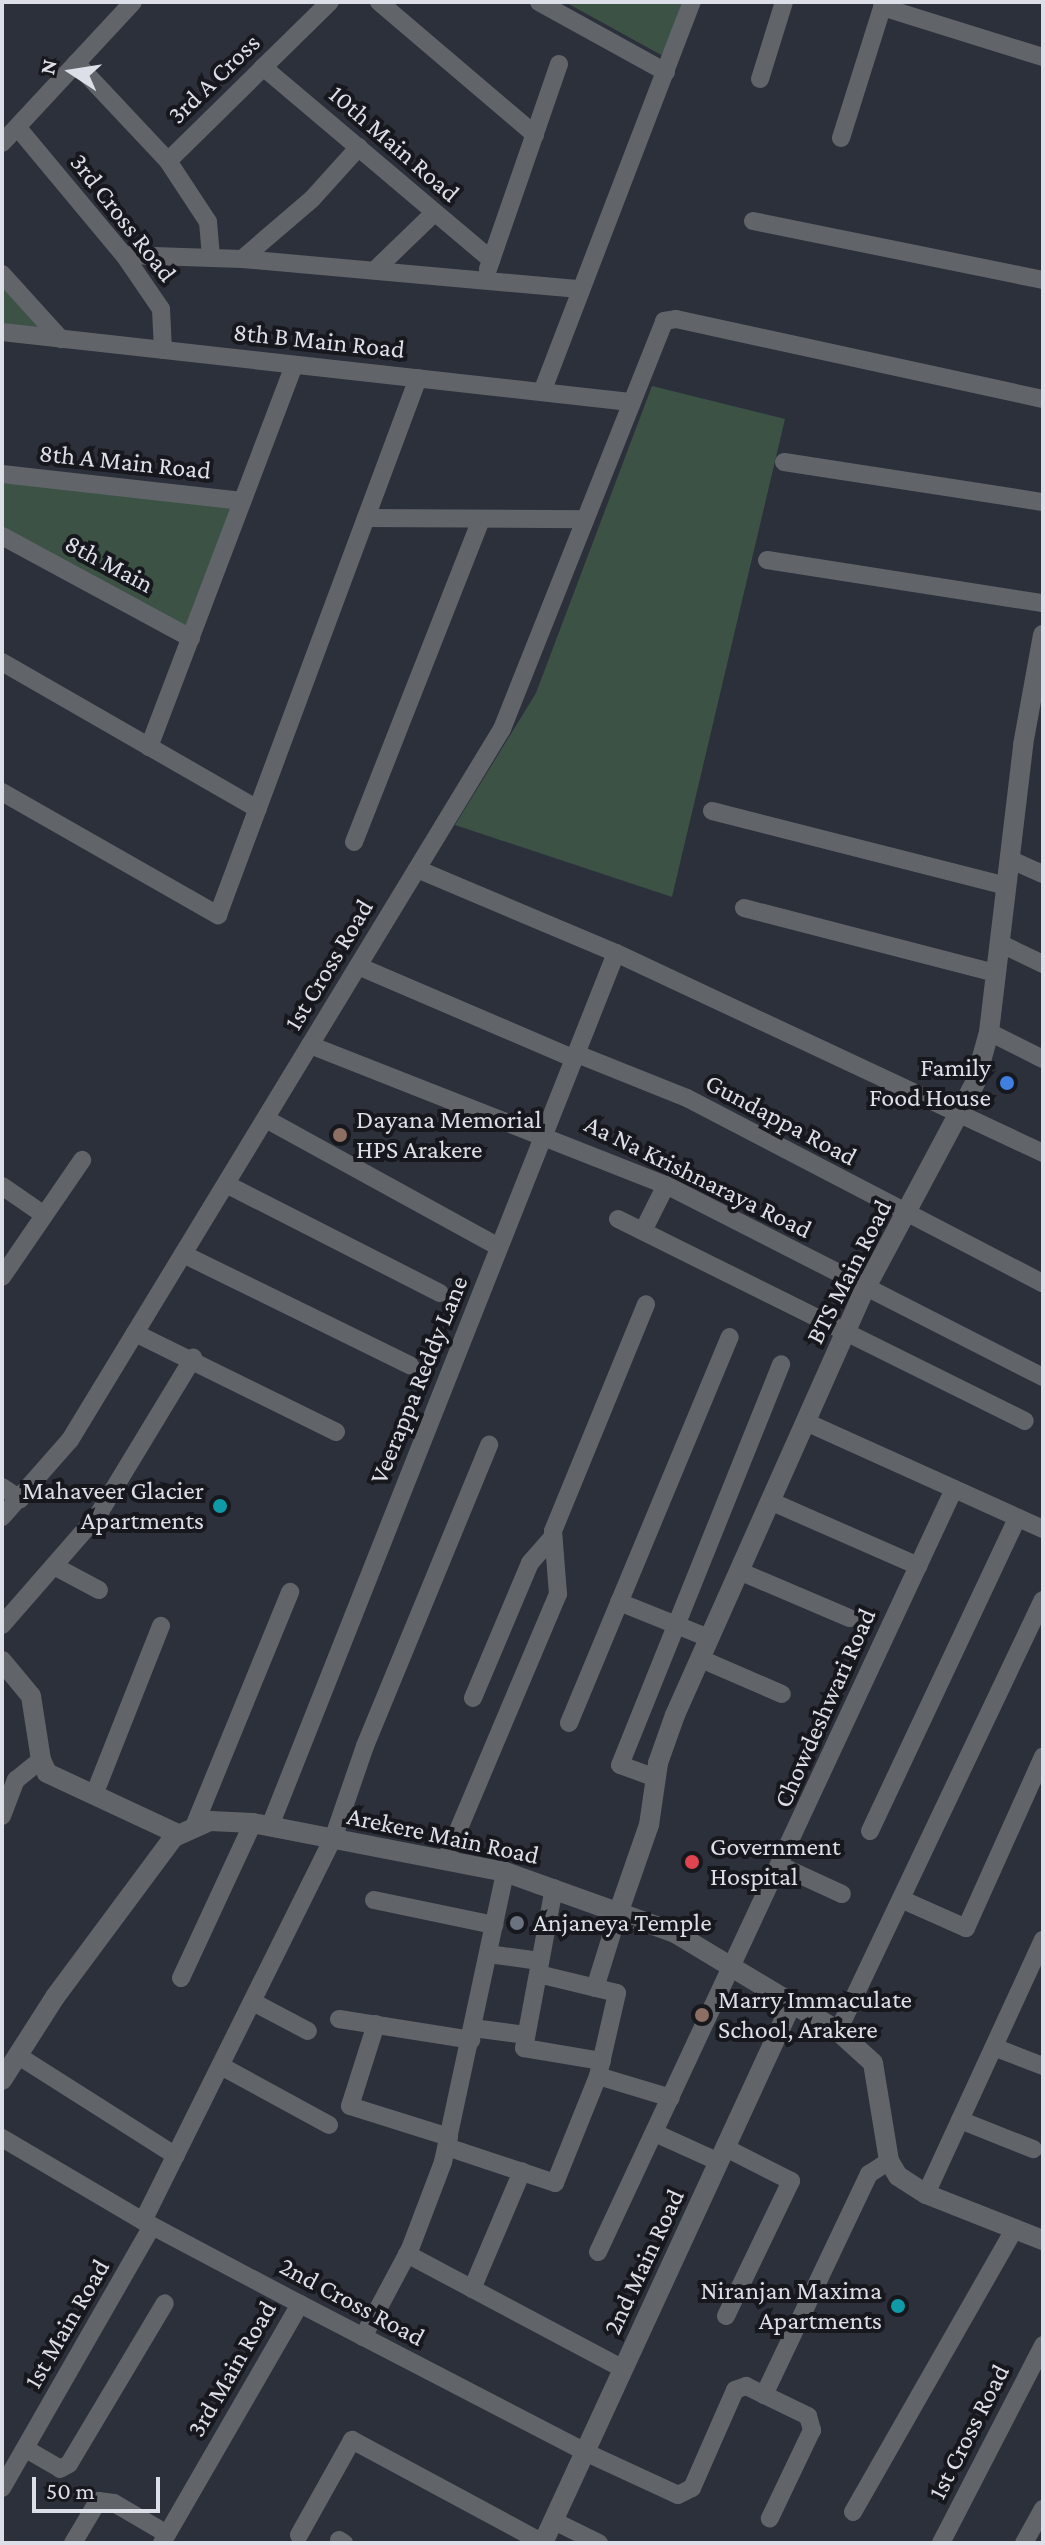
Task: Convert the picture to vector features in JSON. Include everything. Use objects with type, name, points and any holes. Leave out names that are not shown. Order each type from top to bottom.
[{"type":"street","points":[[2,143],[133,2]]},
{"type":"street","name":"3rd A Cross","points":[[168,161],[330,2]]},
{"type":"street","points":[[379,2],[535,135]]},
{"type":"street","points":[[539,2],[666,72]]},
{"type":"street","points":[[542,392],[692,2]]},
{"type":"street","points":[[760,79],[784,2]]},
{"type":"street","points":[[841,138],[883,4],[1043,57]]},
{"type":"street","points":[[76,63],[168,161],[208,222],[211,258]]},
{"type":"street","points":[[485,280],[559,64]]},
{"type":"street","name":"10th Main Road","points":[[263,67],[491,260]]},
{"type":"street","name":"3rd Cross Road","points":[[18,128],[124,255],[161,309],[163,350]]},
{"type":"street","points":[[242,259],[312,199],[359,147]]},
{"type":"street","points":[[375,270],[434,213]]},
{"type":"street","points":[[753,221],[1043,280]]},
{"type":"street","points":[[124,255],[242,259],[580,289]]},
{"type":"street","points":[[2,274],[61,339]]},
{"type":"street","name":"1st Cross Road","points":[[2,1517],[70,1440],[514,705],[630,402],[669,319],[1043,399]]},
{"type":"street","name":"8th B Main Road","points":[[2,332],[630,402]]},
{"type":"street","points":[[149,747],[294,365]]},
{"type":"street","points":[[2,792],[218,915],[418,378]]},
{"type":"street","points":[[784,462],[1043,502]]},
{"type":"street","name":"8th A Main Road","points":[[2,474],[242,501]]},
{"type":"street","points":[[366,518],[585,519]]},
{"type":"street","points":[[354,842],[481,519]]},
{"type":"street","name":"8th Main","points":[[2,536],[191,638]]},
{"type":"street","points":[[767,560],[1043,603]]},
{"type":"street","name":"BTS Main Road","points":[[619,1911],[649,1825],[656,1778],[669,1731],[865,1289],[962,1111],[989,1032],[1009,859],[1043,635]]},
{"type":"street","points":[[2,662],[258,809]]},
{"type":"street","points":[[712,811],[1006,886]]},
{"type":"street","points":[[1009,859],[1043,874]]},
{"type":"street","points":[[417,869],[616,953],[962,1111],[1043,1153]]},
{"type":"street","points":[[744,908],[996,973]]},
{"type":"street","points":[[999,943],[1043,964]]},
{"type":"street","name":"Veerappa Reddy Lane","points":[[181,1978],[261,1824],[499,1247],[616,953]]},
{"type":"street","name":"Gundappa Road","points":[[358,966],[576,1057],[687,1098],[905,1215],[1043,1283]]},
{"type":"street","points":[[989,1032],[1043,1059]]},
{"type":"street","name":"Aa Na Krishnaraya Road","points":[[310,1045],[544,1134],[666,1185],[1043,1377]]},
{"type":"street","points":[[266,1119],[499,1247]]},
{"type":"street","points":[[2,1277],[82,1160]]},
{"type":"street","points":[[226,1184],[440,1293]]},
{"type":"street","points":[[643,1231],[666,1185]]},
{"type":"street","points":[[2,1186],[44,1215]]},
{"type":"street","points":[[618,1219],[845,1335],[1025,1421]]},
{"type":"street","points":[[183,1254],[410,1365]]},
{"type":"street","points":[[473,1698],[530,1563],[551,1539],[646,1304]]},
{"type":"street","points":[[135,1333],[193,1358],[336,1432]]},
{"type":"street","points":[[569,1723],[730,1337]]},
{"type":"street","points":[[2,1625],[98,1515],[193,1358]]},
{"type":"street","points":[[656,1778],[620,1765],[781,1364]]},
{"type":"street","points":[[806,1422],[1043,1529]]},
{"type":"street","name":"1st Main Road","points":[[2,2488],[148,2224],[176,2156],[333,1839],[365,1746],[489,1445]]},
{"type":"street","points":[[2,1487],[20,1499]]},
{"type":"street","name":"Chowdeshwari Road","points":[[598,2252],[781,1866],[954,1489]]},
{"type":"street","points":[[770,1501],[918,1566]]},
{"type":"street","points":[[870,1831],[1017,1518]]},
{"type":"street","points":[[446,1859],[558,1594],[551,1539]]},
{"type":"street","points":[[54,1566],[99,1590]]},
{"type":"street","points":[[739,1571],[849,1618]]},
{"type":"street","points":[[2,2080],[93,1944],[186,1829],[290,1592]]},
{"type":"street","points":[[838,2031],[903,1900],[1043,1600]]},
{"type":"street","points":[[619,1602],[709,1638]]},
{"type":"street","points":[[94,1795],[161,1626]]},
{"type":"street","points":[[701,1659],[782,1694]]},
{"type":"street","points":[[2,1661],[31,1696],[41,1760],[47,1773],[94,1795],[186,1829]]},
{"type":"street","points":[[903,1900],[966,1928],[1043,1757]]},
{"type":"street","points":[[4,1806],[22,1772],[41,1760]]},
{"type":"street","name":"Arekere Main Road","points":[[186,1829],[261,1824],[505,1872],[619,1911],[734,1965],[838,2031],[873,2063],[889,2161]]},
{"type":"street","points":[[781,1866],[842,1894]]},
{"type":"street","points":[[363,2337],[407,2254],[448,2142],[505,1872]]},
{"type":"street","points":[[554,1888],[524,2048],[600,2068],[671,2098]]},
{"type":"street","points":[[374,1900],[494,1925]]},
{"type":"street","points":[[595,1988],[619,1911]]},
{"type":"street","points":[[926,2194],[1043,1940]]},
{"type":"street","points":[[376,2024],[350,2106],[555,2183],[600,2068],[617,1993],[488,1954]]},
{"type":"street","points":[[253,2002],[308,2031]]},
{"type":"street","name":"2nd Main Road","points":[[543,2543],[792,2003]]},
{"type":"street","points":[[339,2019],[472,2034],[526,2035]]},
{"type":"street","points":[[994,2047],[1043,2066]]},
{"type":"street","points":[[17,2055],[176,2156]]},
{"type":"street","points":[[221,2066],[329,2125]]},
{"type":"street","points":[[960,2120],[1033,2149]]},
{"type":"street","points":[[655,2133],[791,2181],[726,2316]]},
{"type":"street","name":"2nd Cross Road","points":[[2,2138],[148,2224],[585,2452],[678,2495],[687,2493],[735,2390],[746,2386],[764,2395]]},
{"type":"street","points":[[770,2518],[813,2422],[764,2395],[869,2174],[889,2161],[898,2176],[926,2194],[1043,2240]]},
{"type":"street","points":[[472,2289],[522,2171]]},
{"type":"street","points":[[853,2512],[1015,2228]]},
{"type":"street","points":[[407,2254],[623,2369]]},
{"type":"street","points":[[26,2449],[60,2469],[69,2464],[165,2303]]},
{"type":"street","name":"3rd Main Road","points":[[165,2538],[300,2304]]},
{"type":"street","name":"1st Cross Road","points":[[941,2543],[1043,2345]]},
{"type":"street","points":[[299,2535],[352,2440],[543,2543]]},
{"type":"street","points":[[73,2543],[98,2501],[114,2503],[165,2538]]},
{"type":"street","points":[[1024,2543],[1043,2509]]},
{"type":"street","points":[[554,2521],[599,2543]]},
{"type":"green space","points":[[565,2],[682,2],[663,56]]},
{"type":"green space","points":[[2,274],[61,339],[2,332]]},
{"type":"green space","points":[[652,386],[785,419],[672,897],[455,825],[536,693]]},
{"type":"green space","points":[[2,474],[242,501],[191,638],[2,536]]},
{"type":"place","name":"Family Food House","points":[[1007,1083]]},
{"type":"place","name":"Dayana Memorial HPS Arakere","points":[[340,1135]]},
{"type":"place","name":"Mahaveer Glacier Apartments","points":[[220,1506]]},
{"type":"place","name":"Government Hospital","points":[[692,1862]]},
{"type":"place","name":"Anjaneya Temple","points":[[517,1923]]},
{"type":"place","name":"Marry Immaculate School, Arakere","points":[[702,2015]]},
{"type":"place","name":"Niranjan Maxima Apartments","points":[[898,2306]]}]
